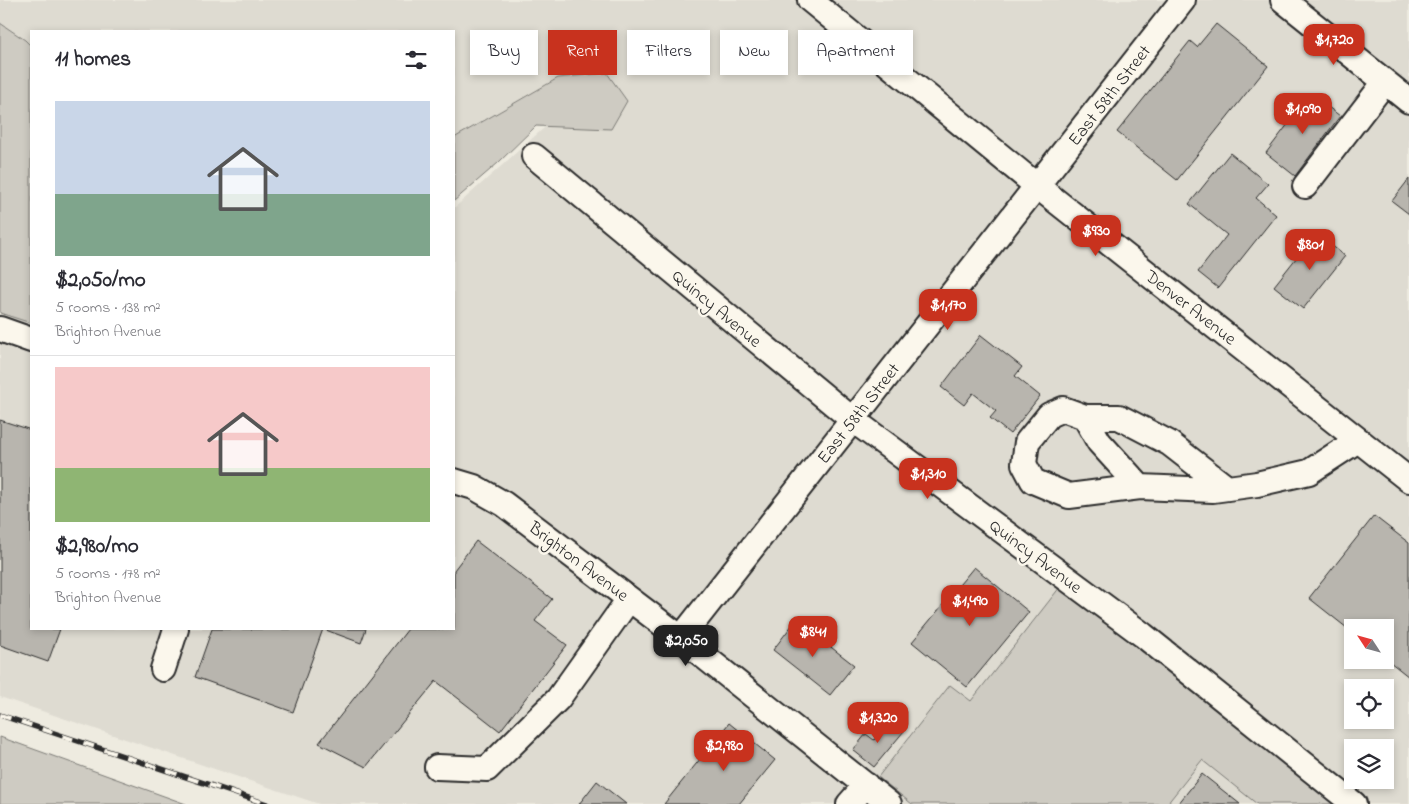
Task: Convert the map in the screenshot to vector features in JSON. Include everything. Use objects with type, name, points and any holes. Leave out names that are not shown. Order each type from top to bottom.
[{"type":"street","name":"Denver Avenue","points":[[810,0],[1037,186],[1409,480]]},
{"type":"street","name":"East 58th Street","points":[[681,638],[1183,0]]},
{"type":"street","points":[[1283,0],[1409,101]]},
{"type":"street","points":[[1305,186],[1385,82]]},
{"type":"street","name":"Quincy Avenue","points":[[534,156],[853,420],[1143,635],[1354,804]]},
{"type":"street","points":[[0,329],[30,340]]},
{"type":"street","points":[[1227,488],[1169,443],[1119,416],[1085,417],[1063,409],[1049,415],[1027,442],[1024,464],[1032,481],[1069,496],[1140,487],[1213,490],[1257,484],[1309,472],[1358,440]]},
{"type":"street","points":[[1085,417],[1099,442],[1140,487]]},
{"type":"street","name":"Brighton Avenue","points":[[455,480],[474,487],[504,504],[681,638],[889,804]]},
{"type":"street","points":[[437,767],[488,769],[558,699],[629,599]]},
{"type":"street","points":[[163,669],[176,630]]},
{"type":"street","points":[[849,804],[866,785]]},
{"type":"shaded area","points":[[0,0],[1409,0],[1409,804],[319,804],[0,697],[0,306],[30,316],[30,630],[455,630],[455,207],[604,75],[617,75],[617,30],[548,30],[548,75],[586,75],[557,78],[455,137],[455,30],[30,30],[30,45],[0,23]]},
{"type":"shaded area","points":[[0,23],[30,45],[30,323],[0,313]]},
{"type":"shaded area","points":[[608,75],[627,101],[611,129],[536,126],[498,163],[455,200],[455,137],[558,78]]},
{"type":"shaded area","points":[[1060,587],[1337,804],[1257,804],[1202,760],[1167,804],[912,804],[878,777],[950,685],[971,701]]},
{"type":"shaded area","points":[[0,737],[186,804],[0,804]]},
{"type":"building","points":[[1216,24],[1268,66],[1177,180],[1117,132],[1190,41],[1197,47]]},
{"type":"building","points":[[1311,94],[1340,116],[1295,176],[1266,153]]},
{"type":"building","points":[[1230,153],[1268,184],[1256,198],[1276,215],[1218,288],[1198,272],[1227,235],[1189,204]]},
{"type":"building","points":[[1409,179],[1409,214],[1392,201]]},
{"type":"building","points":[[1316,233],[1345,256],[1303,309],[1274,286]]},
{"type":"building","points":[[981,335],[1022,367],[1015,376],[1040,396],[1010,434],[990,418],[996,411],[973,393],[964,405],[941,387]]},
{"type":"building","points":[[0,420],[30,430],[30,630],[60,630],[48,662],[0,645]]},
{"type":"building","points":[[1374,516],[1409,543],[1409,677],[1394,665],[1394,619],[1344,619],[1344,626],[1309,598]]},
{"type":"building","points":[[476,541],[552,599],[535,621],[567,645],[500,731],[436,681],[366,767],[319,743],[407,630],[455,630],[455,569]]},
{"type":"building","points":[[974,567],[1029,612],[967,687],[912,642]]},
{"type":"building","points":[[796,620],[854,665],[830,695],[773,650]]},
{"type":"building","points":[[212,630],[323,630],[293,712],[195,677]]},
{"type":"building","points":[[326,630],[366,630],[361,643]]},
{"type":"building","points":[[890,720],[904,731],[874,767],[853,750],[866,734],[874,740]]},
{"type":"building","points":[[729,723],[775,760],[739,804],[664,804]]},
{"type":"building","points":[[1202,774],[1240,804],[1178,804]]},
{"type":"building","points":[[597,781],[626,804],[579,804]]},
{"type":"railway","points":[[0,715],[267,804]]}]
